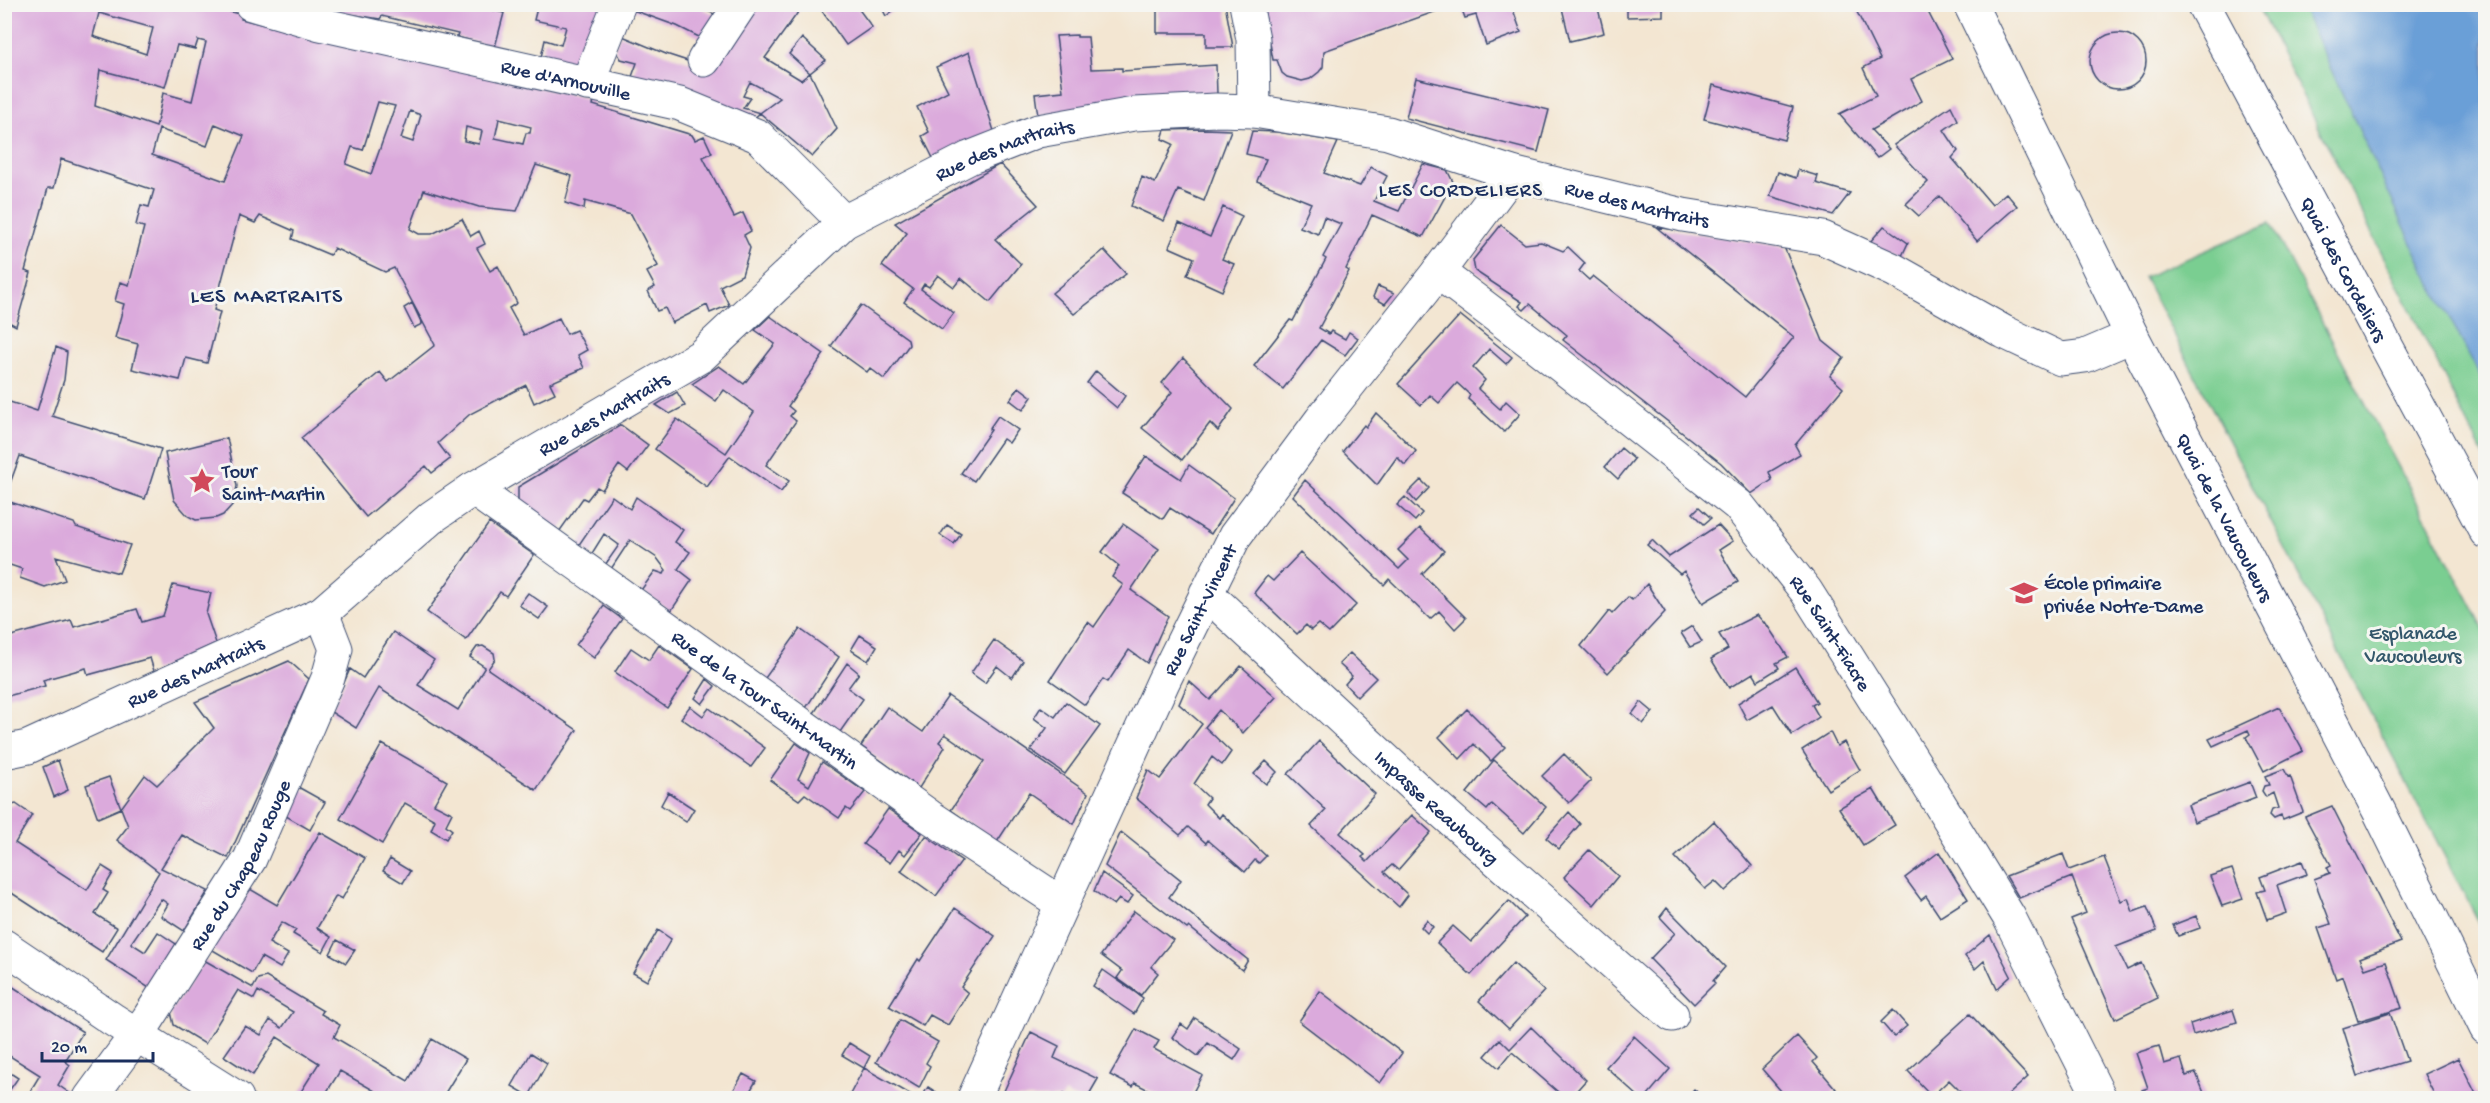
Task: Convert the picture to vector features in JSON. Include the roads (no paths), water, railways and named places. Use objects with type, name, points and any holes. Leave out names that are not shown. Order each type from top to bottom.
[{"type":"street","name":"Rue d'Arnouville","points":[[251,4],[320,24],[680,104],[758,136],[844,222]]},
{"type":"street","points":[[587,84],[619,4]]},
{"type":"street","points":[[704,60],[741,4]]},
{"type":"street","points":[[1246,4],[1253,39],[1254,111]]},
{"type":"street","name":"Quai de la Vaucouleurs","points":[[1970,4],[2132,336],[2373,800],[2486,1028]]},
{"type":"street","name":"Quai des Cordeliers","points":[[2203,4],[2486,532]]},
{"type":"street","name":"Rue des Martraits","points":[[4,752],[28,747],[322,613],[432,517],[473,489],[701,356],[844,222],[969,158],[1038,131],[1134,114],[1215,110],[1254,111],[1388,134],[1512,173],[1683,215],[1824,238],[1894,270],[2004,332],[2061,359],[2085,356],[2132,336]]},
{"type":"street","name":"Rue Saint-Vincent","points":[[974,1098],[1061,903],[1234,536],[1512,173]]},
{"type":"street","name":"Rue Saint-Fiacre","points":[[1438,272],[1738,505],[1806,591],[1929,785],[2009,917],[2100,1098]]},
{"type":"street","name":"Rue de la Tour Saint-Martin","points":[[473,489],[929,816],[1061,903]]},
{"type":"street","name":"Impasse Reaubourg","points":[[1206,593],[1438,808],[1672,1016]]},
{"type":"street","name":"Rue du Chapeau Rouge","points":[[90,1098],[137,1035],[250,859],[328,678],[336,649],[322,613]]},
{"type":"street","points":[[4,946],[137,1035],[237,1098]]},
{"type":"water","points":[[2301,5],[2485,5],[2485,385],[2426,273]]},
{"type":"place","name":"Tour Saint-Martin","points":[[202,481]]},
{"type":"place","name":"École primaire privée Notre-Dame","points":[[2024,593]]},
{"type":"district","name":"LES CORDELIERS","points":[[1461,189]]},
{"type":"district","name":"LES MARTRAITS","points":[[267,294]]},
{"type":"park label","name":"Esplanade Vaucouleurs","points":[[2413,644]]}]
